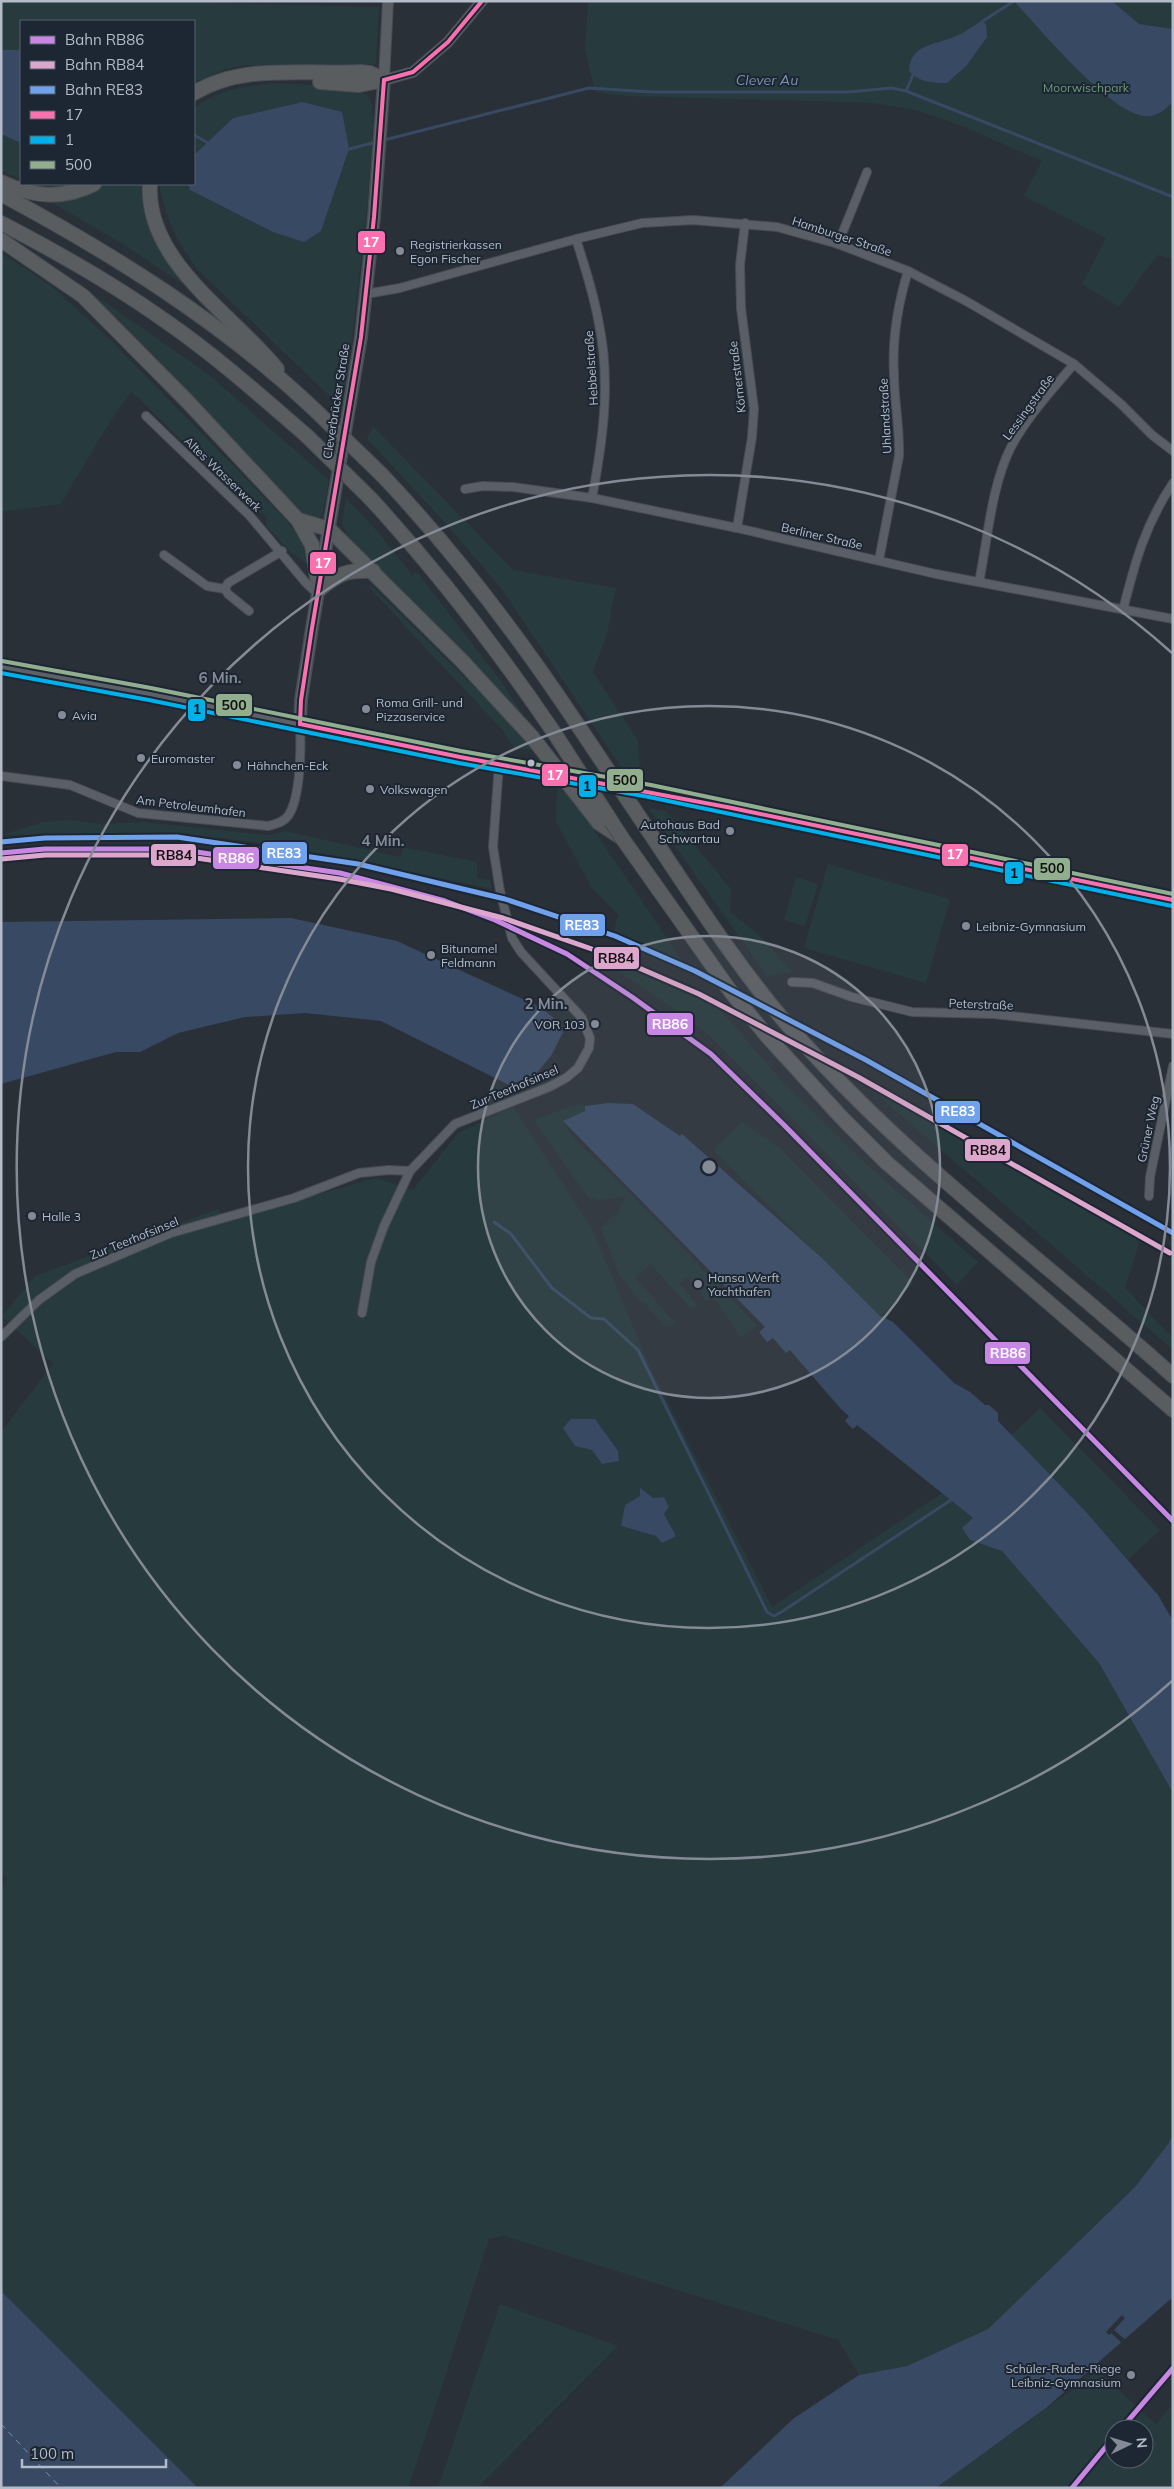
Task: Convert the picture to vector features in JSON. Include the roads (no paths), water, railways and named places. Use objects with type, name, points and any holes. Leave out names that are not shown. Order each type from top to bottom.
[{"type":"highway","points":[[195,92],[214,82],[251,74],[360,72],[370,73],[384,80]]},
{"type":"highway","points":[[195,102],[227,86],[261,80],[358,85],[384,80]]},
{"type":"highway","points":[[1,182],[30,194],[49,196],[81,190],[92,185]]},
{"type":"highway","points":[[150,185],[151,210],[157,228],[183,271],[263,352],[291,388]]},
{"type":"highway","points":[[1,194],[68,230],[182,302],[291,388],[382,475],[416,511],[473,578],[528,650],[706,916],[787,1023],[859,1100],[967,1201],[1128,1335],[1173,1376]]},
{"type":"highway","points":[[1,222],[110,283],[165,320],[239,377],[308,437],[370,498],[451,590],[505,660],[622,838],[731,992],[767,1036],[842,1118],[887,1162],[1173,1410]]},
{"type":"highway","points":[[1,240],[83,296],[187,401],[298,520],[312,545],[319,592]]},
{"type":"highway","points":[[298,520],[329,529],[373,571],[463,662],[532,737],[599,823],[622,838]]},
{"type":"highway","points":[[319,592],[335,576],[346,571],[373,571]]},
{"type":"main road","name":"Cleverbrücker Straße","points":[[300,724],[301,700],[354,387],[373,235],[384,80]]},
{"type":"main road","points":[[1,667],[46,674],[732,808],[1173,900]]},
{"type":"street","points":[[388,1],[384,80],[413,72],[448,42],[482,1]]},
{"type":"street","points":[[838,244],[867,172]]},
{"type":"street","name":"Hamburger Straße","points":[[366,294],[400,288],[576,239],[642,224],[693,220],[778,227],[838,244],[908,271],[966,301],[1074,364],[1121,404],[1152,436],[1173,450]]},
{"type":"street","name":"Körnerstraße","points":[[737,528],[752,437],[754,409],[741,308],[740,265],[745,223]]},
{"type":"street","name":"Hebbelstraße","points":[[576,239],[600,324],[604,361],[604,424],[592,498]]},
{"type":"street","name":"Uhlandstraße","points":[[879,560],[899,456],[900,439],[894,374],[895,336],[901,296],[908,271]]},
{"type":"street","name":"Lessingstraße","points":[[979,582],[998,483],[1011,448],[1038,408],[1074,364]]},
{"type":"street","name":"Altes Wasserwerk","points":[[146,416],[217,482],[282,551],[306,583],[319,592]]},
{"type":"street","points":[[1123,610],[1139,547],[1152,517],[1173,483]]},
{"type":"street","name":"Berliner Straße","points":[[465,489],[483,486],[513,487],[592,498],[979,582],[1173,619]]},
{"type":"street","points":[[225,589],[228,583],[282,551]]},
{"type":"street","points":[[164,555],[207,586],[225,589],[228,594],[249,611]]},
{"type":"street","name":"Am Petroleumhafen","points":[[1,776],[70,784],[138,814],[268,826],[281,822],[288,816],[292,805],[301,760],[300,724]]},
{"type":"street","name":"Zur Teerhofsinsel","points":[[362,1313],[371,1262],[384,1226],[410,1171],[455,1124],[549,1087],[566,1078],[578,1068],[589,1048],[590,1038],[582,1018],[521,952],[512,938],[500,891],[493,847],[499,764]]},
{"type":"street","name":"Peterstraße","points":[[792,982],[813,983],[852,997],[912,1012],[993,1014],[1173,1034]]},
{"type":"street","name":"Grüner Weg","points":[[1149,1196],[1150,1178],[1173,1066]]},
{"type":"street","name":"Zur Teerhofsinsel","points":[[1,1337],[39,1300],[75,1274],[171,1233],[294,1198],[359,1173],[389,1170],[410,1171]]},
{"type":"water","points":[[1014,1],[1112,1],[1139,24],[1173,29],[1173,101],[1164,110],[1152,116],[1144,116],[1129,111],[1112,100],[1075,67]]},
{"type":"water","points":[[981,21],[986,24],[987,37],[967,65],[947,83],[921,80],[909,71],[910,62],[919,50],[958,35]]},
{"type":"water","points":[[1,50],[20,50],[20,143],[1,134]]},
{"type":"water","points":[[302,102],[342,112],[349,149],[321,231],[304,242],[273,232],[190,190],[188,185],[195,185],[195,154],[233,118]]},
{"type":"water","points":[[291,918],[397,941],[540,1007],[555,1019],[563,1032],[551,1056],[535,1075],[509,1085],[381,1021],[305,1013],[245,1017],[178,1033],[140,1052],[116,1052],[1,1084],[1,922]]},
{"type":"water","points":[[608,1103],[633,1104],[680,1136],[682,1134],[822,1258],[880,1316],[893,1322],[954,1383],[970,1392],[998,1413],[998,1421],[1087,1513],[1158,1595],[1173,1621],[1173,1793],[1099,1663],[1002,1551],[970,1540],[962,1528],[973,1518],[857,1425],[853,1429],[845,1421],[849,1416],[790,1350],[786,1353],[773,1338],[767,1342],[759,1332],[765,1327],[563,1121],[585,1111],[585,1106]]},
{"type":"water","points":[[571,1419],[595,1419],[618,1451],[619,1461],[602,1464],[592,1450],[575,1446],[563,1428]]},
{"type":"water","points":[[640,1488],[653,1498],[664,1497],[669,1507],[664,1514],[676,1536],[662,1543],[656,1536],[621,1526],[625,1505],[640,1496]]},
{"type":"water","points":[[1173,2135],[1173,2297],[1046,2408],[936,2488],[720,2488],[793,2419],[859,2375],[907,2366],[988,2329],[1135,2187]]},
{"type":"water","points":[[1,2291],[198,2488],[1,2488]]},
{"type":"waterway","points":[[983,21],[1014,1]]},
{"type":"waterway","points":[[906,91],[913,75]]},
{"type":"waterway","name":"Clever Au","points":[[345,150],[589,88],[652,92],[848,92],[892,88],[906,91],[1173,197]]},
{"type":"waterway","name":"Clever Au","points":[[195,136],[210,144]]},
{"type":"waterway","points":[[494,1222],[511,1234],[552,1288],[591,1318],[604,1319],[638,1350],[767,1612],[774,1616],[783,1611],[951,1500]]},
{"type":"rail line","name":"RE83","points":[[1,842],[45,838],[177,837],[358,864],[505,899],[615,936],[695,971],[866,1060],[1173,1233]]},
{"type":"rail line","name":"RB86","points":[[1,853],[45,849],[176,849],[340,873],[445,901],[495,920],[567,954],[632,997],[711,1054],[784,1125],[1173,1521]]},
{"type":"rail line","name":"RB84","points":[[2,859],[45,855],[176,855],[339,879],[391,889],[503,918],[609,955],[699,994],[858,1077],[1170,1253]]},
{"type":"rail line","name":"RB86","points":[[1130,2419],[1173,2368]]},
{"type":"rail line","name":"RB86","points":[[1072,2488],[1104,2449]]},
{"type":"place","name":"Registrierkassen Egon Fischer","points":[[400,251]]},
{"type":"place","name":"Roma Grill- und Pizzaservice","points":[[366,709]]},
{"type":"place","name":"Avia","points":[[62,715]]},
{"type":"place","name":"Euromaster","points":[[141,758]]},
{"type":"place","name":"Hähnchen-Eck","points":[[237,765]]},
{"type":"place","name":"Volkswagen","points":[[370,789]]},
{"type":"place","name":"Autohaus Bad Schwartau","points":[[730,831]]},
{"type":"place","name":"Leibniz-Gymnasium","points":[[966,926]]},
{"type":"place","name":"Bitunamel Feldmann","points":[[431,955]]},
{"type":"place","name":"VOR 103","points":[[595,1024]]},
{"type":"place","name":"Halle 3","points":[[32,1216]]},
{"type":"place","name":"Hansa Werft Yachthafen","points":[[698,1284]]},
{"type":"place","name":"Schüler-Ruder-Riege Leibniz-Gymnasium","points":[[1131,2375]]},
{"type":"park label","name":"Moorwischpark","points":[[1086,87]]}]
